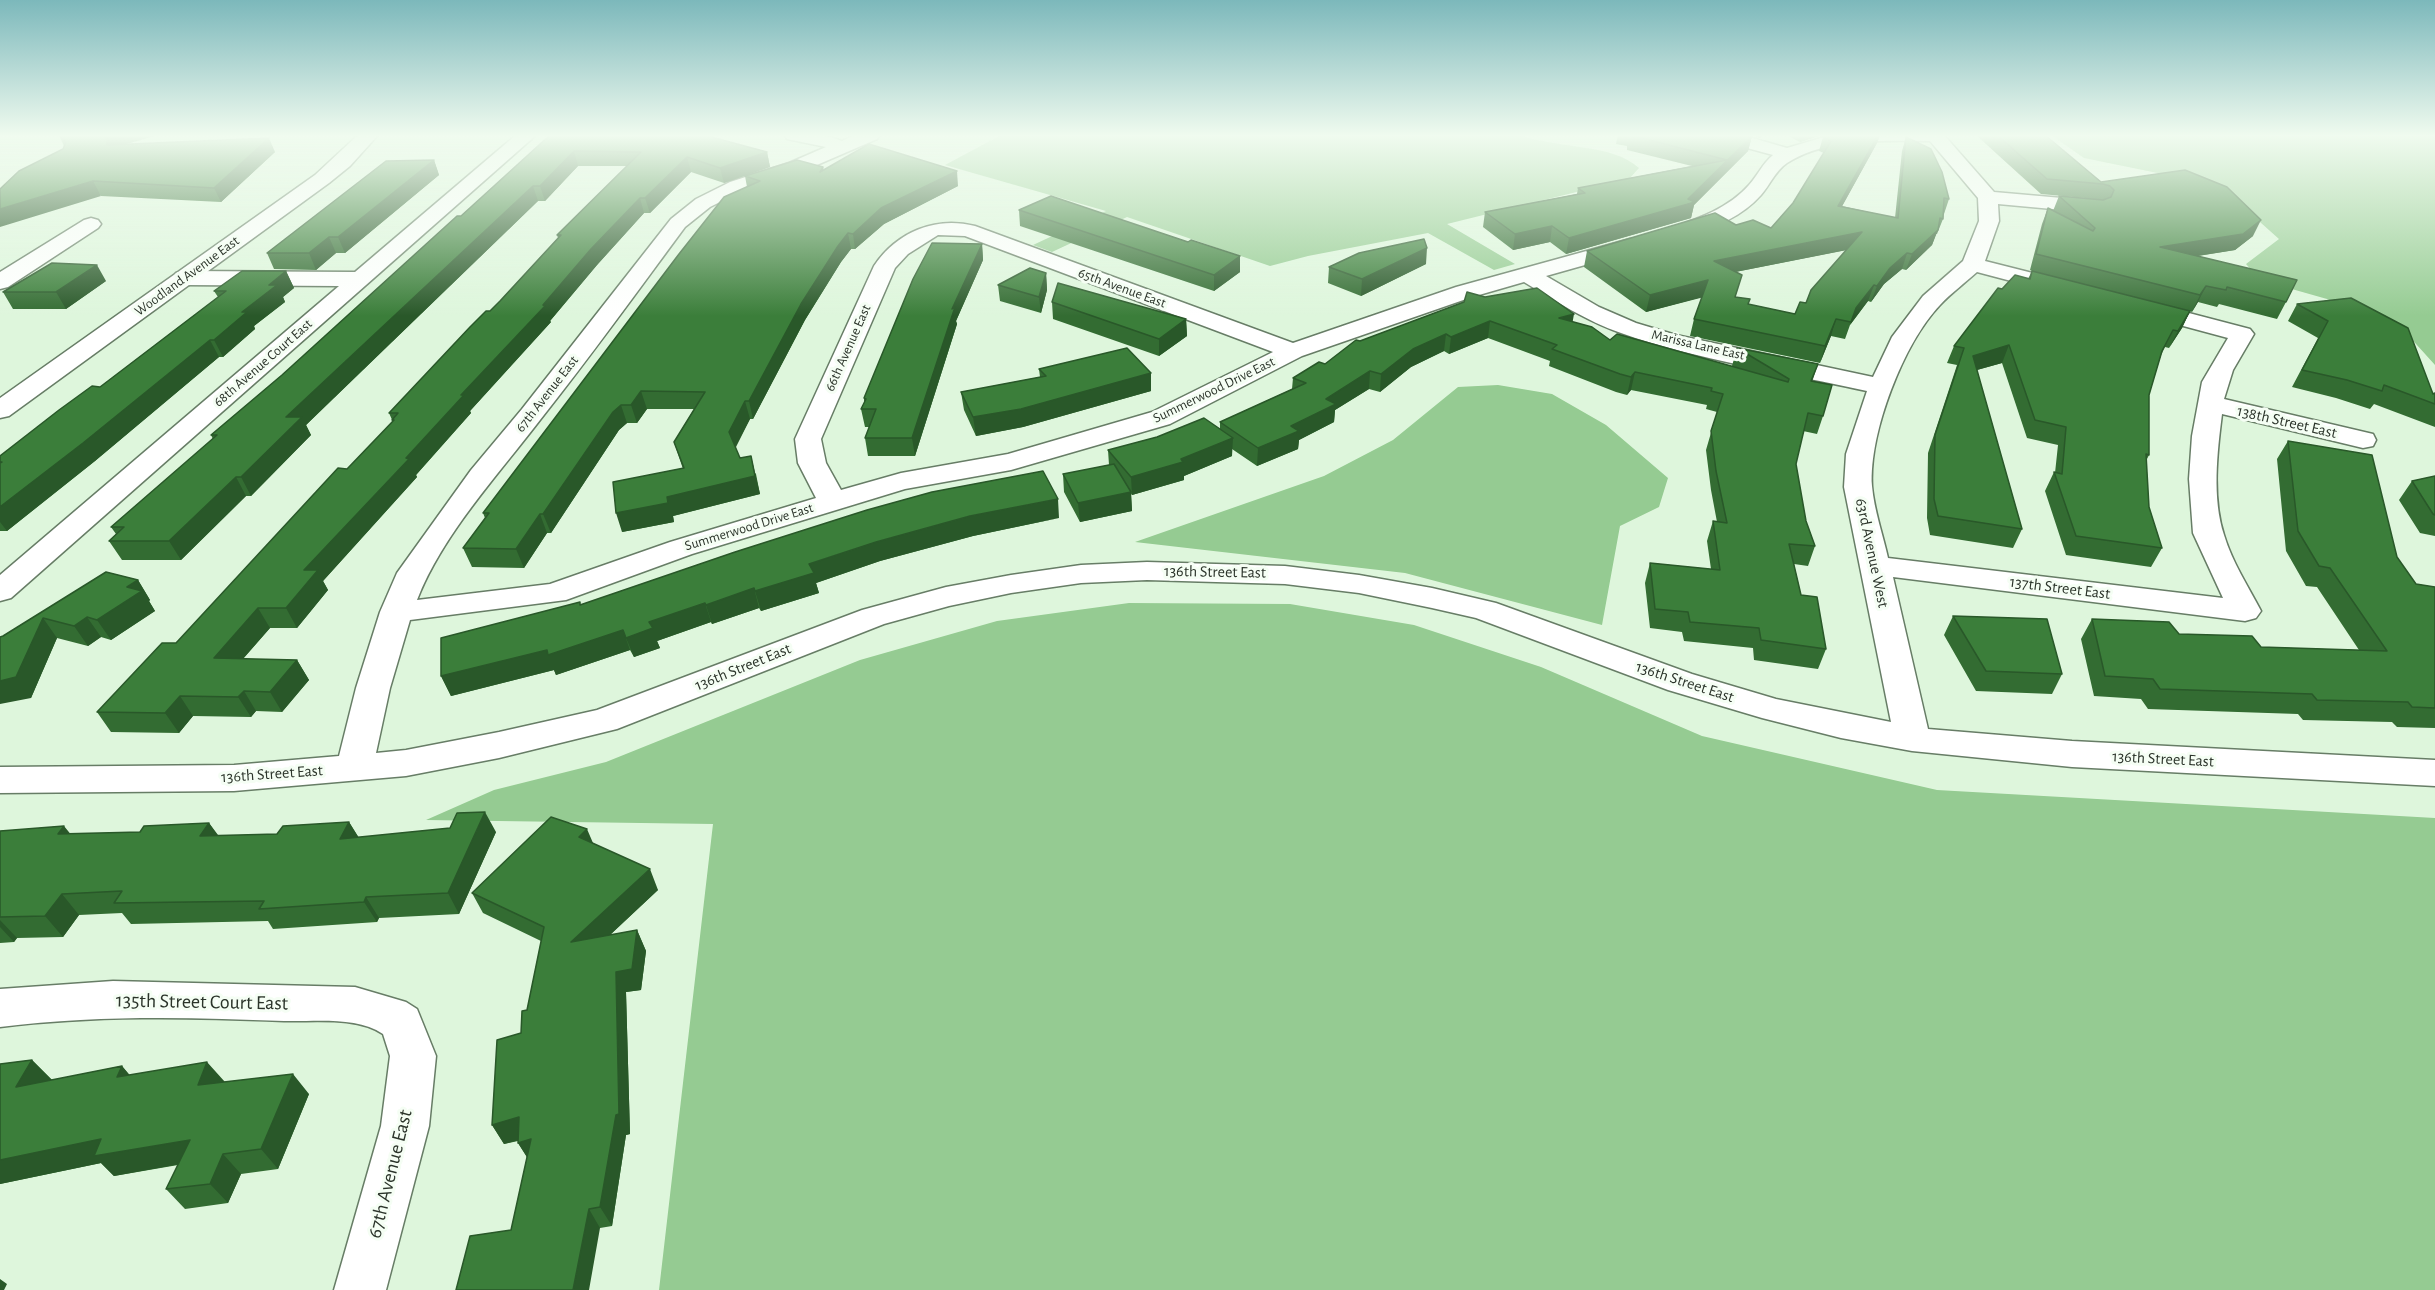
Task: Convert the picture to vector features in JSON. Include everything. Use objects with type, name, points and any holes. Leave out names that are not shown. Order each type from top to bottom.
[{"type":"street","name":"Woodland Avenue East","points":[[0,410],[299,195]]},
{"type":"street","name":"68th Avenue Court East","points":[[0,591],[457,195]]},
{"type":"street","name":"67th Avenue East","points":[[354,768],[373,688],[396,612],[412,573],[481,476],[678,223],[703,203],[719,195]]},
{"type":"street","name":"Summerwood Drive East","points":[[396,612],[555,593],[681,548],[901,481],[1011,462],[1161,418],[1293,351],[1412,308],[1525,273],[1688,229],[1737,207],[1750,195]]},
{"type":"street","points":[[2096,207],[1988,197],[1989,221],[1973,264],[2097,296]]},
{"type":"street","points":[[0,282],[91,224]]},
{"type":"street","name":"65th Avenue East","points":[[951,228],[968,230],[1293,351]]},
{"type":"street","name":"66th Avenue East","points":[[833,502],[812,463],[808,439],[885,266],[900,249],[934,229],[951,228]]},
{"type":"street","name":"63rd Avenue West","points":[[1912,739],[1858,487],[1860,454],[1881,386],[1904,337],[1917,317],[1946,286],[1973,264]]},
{"type":"street","name":"Marissa Lane East","points":[[1525,273],[1591,312],[1629,328],[1671,341],[1881,386]]},
{"type":"street","points":[[184,278],[359,279]]},
{"type":"street","points":[[2119,302],[2242,334],[2219,375],[2211,404]]},
{"type":"street","name":"138th Street East","points":[[2211,404],[2363,440]]},
{"type":"street","name":"137th Street East","points":[[1874,565],[2245,611],[2208,534],[2203,512],[2207,432],[2211,404]]},
{"type":"street","name":"136th Street East","points":[[0,780],[234,778],[406,763],[499,745],[605,720],[873,617],[946,597],[1011,584],[1069,576],[1147,571],[1285,574],[1359,584],[1432,598],[1485,610],[1661,675],[1774,710],[1840,726],[1912,739],[2072,754],[2435,773]]},
{"type":"street","name":"135th Street Court East","points":[[0,1008],[113,999],[218,1000],[355,1005],[390,1015],[401,1022]]},
{"type":"street","name":"67th Avenue East","points":[[360,1290],[405,1126],[412,1056],[401,1022]]},
{"type":"green space","points":[[1051,195],[1563,195],[1447,224],[1515,264],[1494,270],[1428,233],[1308,256],[1270,266],[1127,217],[1052,252],[1033,245],[1106,211]]},
{"type":"green space","points":[[2218,195],[2435,195],[2435,365],[2407,334],[2327,299],[2260,280],[2246,264],[2279,239],[2242,206]]},
{"type":"green space","points":[[1498,385],[1552,394],[1606,425],[1668,478],[1659,507],[1620,526],[1602,625],[1405,573],[1135,542],[1324,476],[1393,440],[1458,387]]},
{"type":"green space","points":[[1129,603],[1290,604],[1414,625],[1541,667],[1702,736],[1937,790],[2435,818],[2435,1290],[659,1290],[713,824],[426,820],[494,790],[606,762],[860,660],[997,621]]},
{"type":"building","points":[[0,195],[46,195],[0,209]]},
{"type":"building","points":[[342,195],[390,195],[338,237],[329,237],[309,253],[267,253]]},
{"type":"building","points":[[484,195],[523,195],[286,417],[302,417],[241,477],[236,477],[169,541],[109,541],[124,527],[111,527],[217,435],[211,435],[282,375],[457,216],[461,216]]},
{"type":"building","points":[[597,195],[648,195],[640,198],[591,249],[543,305],[545,306],[461,395],[464,395],[406,458],[409,459],[304,570],[318,570],[286,608],[258,608],[214,658],[297,660],[270,692],[244,691],[238,697],[180,696],[165,713],[97,712],[162,643],[176,643],[338,468],[347,469],[398,413],[389,413],[470,327],[500,301],[561,235],[557,235]]},
{"type":"building","points":[[907,195],[881,208],[853,234],[848,233],[801,304],[749,401],[745,401],[729,432],[740,458],[751,456],[755,476],[667,497],[668,503],[616,513],[613,482],[684,468],[674,442],[705,392],[641,391],[631,405],[621,405],[613,412],[543,514],[540,514],[516,549],[463,548],[489,513],[483,513],[724,197]]},
{"type":"building","points":[[1573,195],[1692,195],[1688,199],[1695,202],[1569,238],[1552,226],[1515,234],[1485,212]]},
{"type":"building","points":[[1798,195],[1844,195],[1838,206],[1898,218],[1900,195],[1948,195],[1949,199],[1944,198],[1943,219],[1940,218],[1938,230],[1912,254],[1907,253],[1890,268],[1856,308],[1851,322],[1836,319],[1825,346],[1694,319],[1708,280],[1650,295],[1587,251],[1715,213],[1736,225],[1753,220],[1771,228]],"holes":[[[1862,232],[1811,290],[1806,303],[1800,302],[1795,314],[1748,304],[1750,299],[1735,297],[1742,275],[1714,261]]]},
{"type":"building","points":[[2235,195],[2261,220],[2243,234],[2160,247],[2297,280],[2286,302],[2227,287],[2226,290],[2206,286],[2200,295],[2036,254],[2048,208],[2093,231],[2095,228],[2059,196],[2103,200],[2111,197]]},
{"type":"building","points":[[1051,196],[1188,242],[1191,240],[1240,256],[1214,275],[1019,210]]},
{"type":"building","points":[[1424,239],[1427,248],[1362,279],[1329,267],[1359,253]]},
{"type":"building","points":[[932,243],[982,244],[952,309],[955,307],[912,438],[865,438],[876,409],[861,409],[866,399],[864,398],[913,279]]},
{"type":"building","points":[[52,263],[97,265],[56,292],[3,292]]},
{"type":"building","points":[[1030,268],[1046,273],[1039,297],[998,285]]},
{"type":"building","points":[[242,271],[286,271],[269,285],[277,285],[242,312],[247,312],[214,340],[210,340],[0,507],[0,463],[2,462],[0,462],[0,456],[92,386],[100,387],[226,291],[214,291]]},
{"type":"building","points":[[2032,271],[2190,311],[2178,331],[2173,330],[2162,351],[2149,395],[2149,455],[2146,454],[2149,507],[2162,548],[2076,536],[2054,472],[2062,474],[2066,427],[2035,420],[2009,345],[1973,356],[2022,529],[1938,516],[1934,499],[1935,435],[1964,348],[1954,346],[1998,288],[2002,289],[2015,275],[2030,279]]},
{"type":"building","points":[[1058,283],[1186,319],[1159,339],[1052,302]]},
{"type":"building","points":[[1537,288],[1574,314],[1559,318],[1592,327],[1610,340],[1617,334],[1788,382],[1789,379],[1737,348],[1818,364],[1811,381],[1832,385],[1823,416],[1808,413],[1796,464],[1806,521],[1815,546],[1789,544],[1801,595],[1817,597],[1826,649],[1761,640],[1759,628],[1690,622],[1688,612],[1655,609],[1650,563],[1720,570],[1713,521],[1727,523],[1716,471],[1711,431],[1723,394],[1711,391],[1712,388],[1635,372],[1631,377],[1620,374],[1552,349],[1557,345],[1490,321],[1451,337],[1446,334],[1413,349],[1381,374],[1370,371],[1326,399],[1336,404],[1291,426],[1299,431],[1258,448],[1220,422],[1306,383],[1293,378],[1319,362],[1325,364],[1356,340],[1360,341],[1464,302],[1467,292],[1485,297]]},
{"type":"building","points":[[2351,298],[2408,328],[2433,394],[2435,393],[2435,404],[2384,385],[2382,391],[2302,370],[2328,321],[2297,304]]},
{"type":"building","points":[[1127,348],[1151,373],[1021,409],[973,417],[961,392],[1046,376],[1039,369]]},
{"type":"building","points":[[1204,418],[1233,438],[1181,459],[1183,462],[1131,477],[1108,450],[1157,437]]},
{"type":"building","points":[[2288,441],[2372,455],[2397,557],[2416,584],[2435,587],[2435,708],[2412,707],[2408,702],[2317,700],[2312,694],[2160,689],[2153,679],[2105,676],[2092,619],[2169,622],[2179,634],[2252,636],[2261,647],[2387,651],[2330,568],[2319,566],[2298,531]]},
{"type":"building","points":[[1114,464],[1131,492],[1078,503],[1063,474]]},
{"type":"building","points":[[1043,471],[1058,499],[970,516],[876,542],[809,564],[814,573],[755,591],[754,588],[649,622],[653,628],[626,638],[623,630],[548,655],[547,650],[441,676],[441,638],[580,602],[580,605],[867,510],[932,492]]},
{"type":"building","points":[[2435,476],[2435,515],[2412,481]]},
{"type":"building","points":[[106,572],[138,580],[127,587],[142,591],[97,620],[87,617],[74,626],[43,618],[16,677],[0,681],[0,637]]},
{"type":"building","points":[[1953,616],[2047,619],[2062,674],[1986,671]]},
{"type":"building","points":[[485,812],[448,893],[366,897],[364,902],[259,909],[264,901],[114,903],[122,891],[62,894],[45,916],[0,917],[0,831],[64,826],[58,834],[140,832],[144,826],[209,823],[200,836],[277,834],[283,826],[349,822],[340,839],[450,828],[457,813]]},
{"type":"building","points":[[551,817],[587,829],[579,837],[650,869],[571,942],[637,930],[632,969],[616,972],[619,1114],[616,1115],[600,1207],[589,1209],[573,1290],[456,1290],[470,1236],[511,1230],[531,1139],[518,1143],[519,1117],[492,1125],[497,1040],[521,1033],[522,1011],[527,1010],[544,927],[472,893]]},
{"type":"building","points":[[32,1060],[16,1087],[122,1066],[117,1077],[207,1062],[198,1085],[293,1074],[261,1149],[223,1154],[210,1184],[166,1189],[190,1140],[94,1156],[101,1139],[0,1160],[0,1064]]}]
